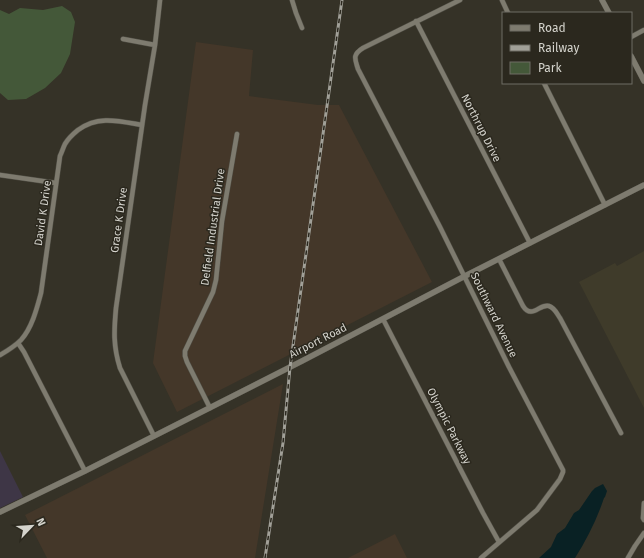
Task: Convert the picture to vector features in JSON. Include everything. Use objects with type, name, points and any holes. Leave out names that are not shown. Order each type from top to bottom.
[{"type":"street","name":"Grace K Drive","points":[[154,436],[120,368],[115,348],[114,333],[116,308],[155,45],[160,0]]},
{"type":"street","points":[[292,0],[302,28]]},
{"type":"street","points":[[416,21],[460,0]]},
{"type":"street","points":[[502,0],[508,12]]},
{"type":"street","points":[[602,0],[608,12]]},
{"type":"street","name":"Southward Avenue","points":[[416,21],[362,48],[356,55],[355,59],[358,69],[430,206],[509,367],[563,470],[560,479],[537,510],[481,558]]},
{"type":"street","name":"Northrup Drive","points":[[416,21],[530,243]]},
{"type":"street","points":[[632,36],[644,30]]},
{"type":"street","points":[[123,39],[155,45]]},
{"type":"street","points":[[632,58],[644,81]]},
{"type":"street","points":[[544,84],[605,205]]},
{"type":"street","name":"David K Drive","points":[[0,355],[21,340],[29,328],[36,312],[60,156],[65,144],[83,126],[92,122],[103,120],[142,125]]},
{"type":"street","name":"Delfield Industrial Drive","points":[[210,408],[187,362],[185,351],[210,299],[216,280],[222,221],[236,134]]},
{"type":"street","points":[[0,175],[56,183]]},
{"type":"street","name":"Airport Road","points":[[0,512],[210,408],[644,185]]},
{"type":"street","points":[[499,259],[526,311],[530,312],[546,306],[550,306],[554,309],[621,433]]},
{"type":"street","name":"Olympic Parkway","points":[[383,319],[499,542]]},
{"type":"street","points":[[18,343],[85,471]]},
{"type":"street","points":[[644,503],[644,520]]},
{"type":"street","points":[[628,558],[644,533]]},
{"type":"shaded area","points":[[196,42],[253,50],[249,96],[318,105],[339,105],[432,282],[177,412],[153,363]]},
{"type":"shaded area","points":[[644,251],[644,408],[579,282],[615,263],[617,266]]},
{"type":"shaded area","points":[[283,384],[255,558],[47,558],[25,515]]},
{"type":"shaded area","points":[[0,451],[23,497],[0,508]]},
{"type":"shaded area","points":[[395,534],[407,558],[348,558]]},
{"type":"green space","points":[[62,6],[71,12],[75,22],[70,54],[61,73],[45,88],[26,99],[8,100],[0,93],[0,10],[9,14],[20,8],[43,10]]},
{"type":"water","points":[[603,484],[607,491],[605,497],[584,544],[575,558],[539,558],[551,547],[557,534],[565,528],[574,513],[579,510],[592,491]]},
{"type":"railway","points":[[265,558],[283,443],[290,367],[342,0]]}]
